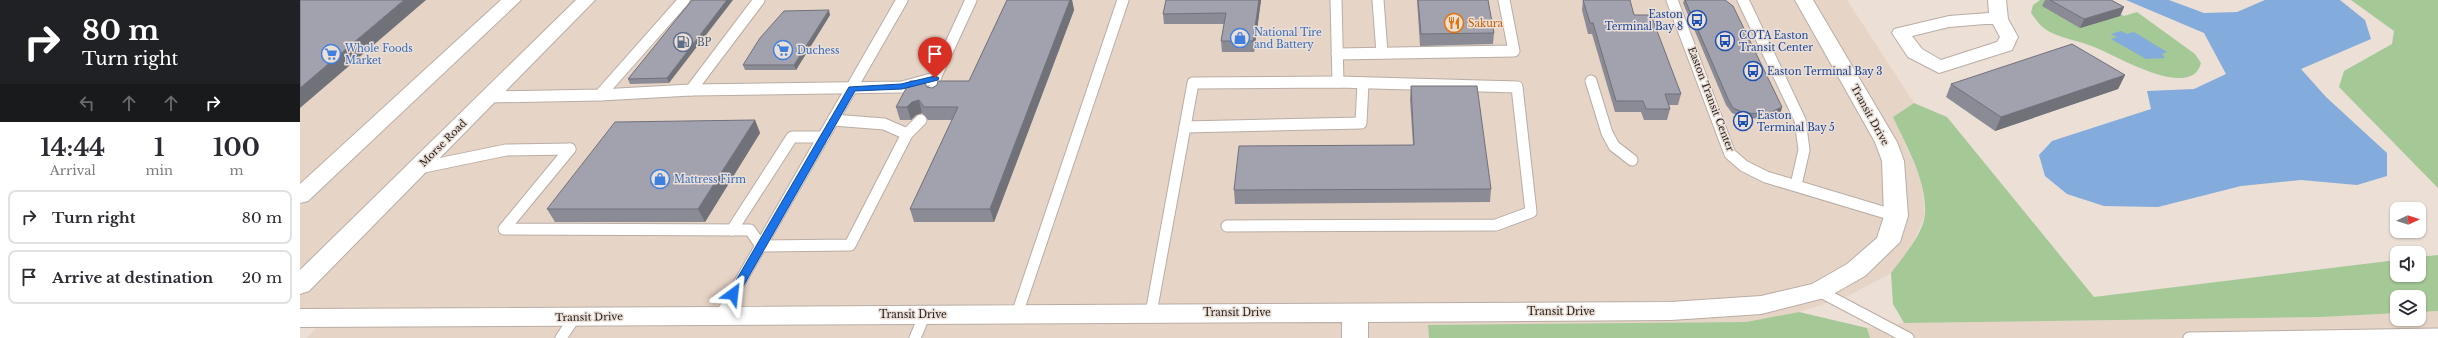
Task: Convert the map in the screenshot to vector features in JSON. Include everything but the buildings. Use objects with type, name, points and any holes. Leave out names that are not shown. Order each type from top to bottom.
[{"type":"street","points":[[300,196],[512,0]]},
{"type":"street","name":"Morse Road","points":[[300,285],[586,0]]},
{"type":"street","name":"Transit Drive","points":[[300,318],[1672,311],[1761,306],[1819,291],[1856,270],[1888,242],[1896,216],[1893,160],[1886,142],[1804,0]]},
{"type":"street","points":[[1997,0],[1999,19],[2009,37],[2005,46],[1939,67],[1915,53],[1901,33],[1960,18],[1976,16],[1999,19]]},
{"type":"street","points":[[1355,312],[1355,338]]},
{"type":"lane","points":[[600,95],[684,0]]},
{"type":"lane","points":[[691,90],[759,0]]},
{"type":"lane","points":[[721,315],[902,0]]},
{"type":"lane","points":[[935,94],[935,78],[971,0]]},
{"type":"lane","points":[[1016,314],[1123,0]]},
{"type":"lane","points":[[1336,0],[1338,82]]},
{"type":"lane","points":[[1378,0],[1382,53]]},
{"type":"lane","points":[[1337,54],[1514,50],[1504,0]]},
{"type":"lane","name":"Easton Transit Center","points":[[1672,0],[1730,154],[1744,166],[1760,174],[1896,216]]},
{"type":"lane","points":[[1743,0],[1800,120],[1804,150],[1796,185]]},
{"type":"lane","points":[[489,97],[600,95],[691,90],[852,89],[902,87],[935,78]]},
{"type":"lane","points":[[1590,81],[1607,133],[1614,146],[1632,160]]},
{"type":"lane","points":[[1151,313],[1193,83],[1338,82],[1517,87],[1531,212],[1496,225],[1227,226]]},
{"type":"lane","points":[[1185,127],[1361,123],[1363,83]]},
{"type":"lane","points":[[833,120],[884,124],[906,134]]},
{"type":"lane","points":[[761,246],[850,245],[906,134],[921,120]]},
{"type":"lane","points":[[732,230],[792,137],[824,137]]},
{"type":"lane","points":[[417,168],[506,150],[570,149],[504,229],[750,230],[761,246]]},
{"type":"lane","points":[[1819,291],[1908,338]]},
{"type":"lane","points":[[915,338],[925,314]]},
{"type":"lane","points":[[561,338],[576,317]]},
{"type":"lane","points":[[2190,338],[2438,334]]},
{"type":"shaded area","points":[[300,0],[1847,0],[1914,103],[1893,117],[1921,180],[1925,216],[1911,246],[1891,273],[1848,296],[1799,312],[1746,322],[1428,325],[1429,338],[307,338],[325,319],[300,319]]},
{"type":"shaded area","points":[[2438,311],[2438,338],[1870,338],[1867,328],[1904,323],[2322,317],[2390,313],[2390,326],[2426,326],[2426,312]]},
{"type":"green space","points":[[2040,0],[2095,0],[2124,16],[2137,12],[2195,54],[2201,63],[2194,74],[2183,78],[2168,77],[2151,72],[2094,47],[2047,30],[2039,24],[2031,13],[2033,5]]},
{"type":"green space","points":[[2351,0],[2438,0],[2438,188],[2339,87],[2344,71],[2392,44],[2394,31]]},
{"type":"green space","points":[[1914,103],[1947,117],[2094,297],[2390,261],[2390,282],[2426,282],[2426,256],[2438,255],[2438,311],[2426,312],[2426,290],[2390,290],[2390,313],[2322,317],[1904,323],[1893,304],[1891,273],[1911,246],[1920,230],[1925,215],[1925,202],[1923,189],[1915,164],[1893,117]]},
{"type":"green space","points":[[1799,312],[1867,328],[1870,338],[1429,338],[1428,325],[1746,322]]},
{"type":"water","points":[[2126,0],[2169,0],[2204,13],[2237,12],[2265,0],[2340,0],[2365,20],[2371,39],[2301,69],[2326,97],[2387,153],[2387,176],[2357,185],[2301,180],[2241,186],[2158,207],[2104,206],[2067,194],[2045,176],[2039,155],[2052,141],[2151,109],[2147,91],[2194,89],[2226,74],[2204,33]]},
{"type":"water","points":[[2121,31],[2127,34],[2134,32],[2167,52],[2162,54],[2165,58],[2146,59],[2111,39],[2117,37],[2111,34]]},
{"type":"place","name":"Easton Terminal Bay 8","points":[[1697,20]]},
{"type":"place","name":"Sakura","points":[[1454,23]]},
{"type":"place","name":"National Tire and Battery","points":[[1240,38]]},
{"type":"place","name":"COTA Easton Transit Center","points":[[1725,41]]},
{"type":"place","name":"BP","points":[[683,42]]},
{"type":"place","name":"Duchess","points":[[783,50]]},
{"type":"place","name":"Whole Foods Market","points":[[331,54]]},
{"type":"place","name":"Easton Terminal Bay 3","points":[[1753,71]]},
{"type":"place","name":"Easton Terminal Bay 5","points":[[1743,121]]},
{"type":"place","name":"Mattress Firm","points":[[660,179]]},
{"type":"route","points":[[733,294],[852,89],[902,87],[935,78]]}]
